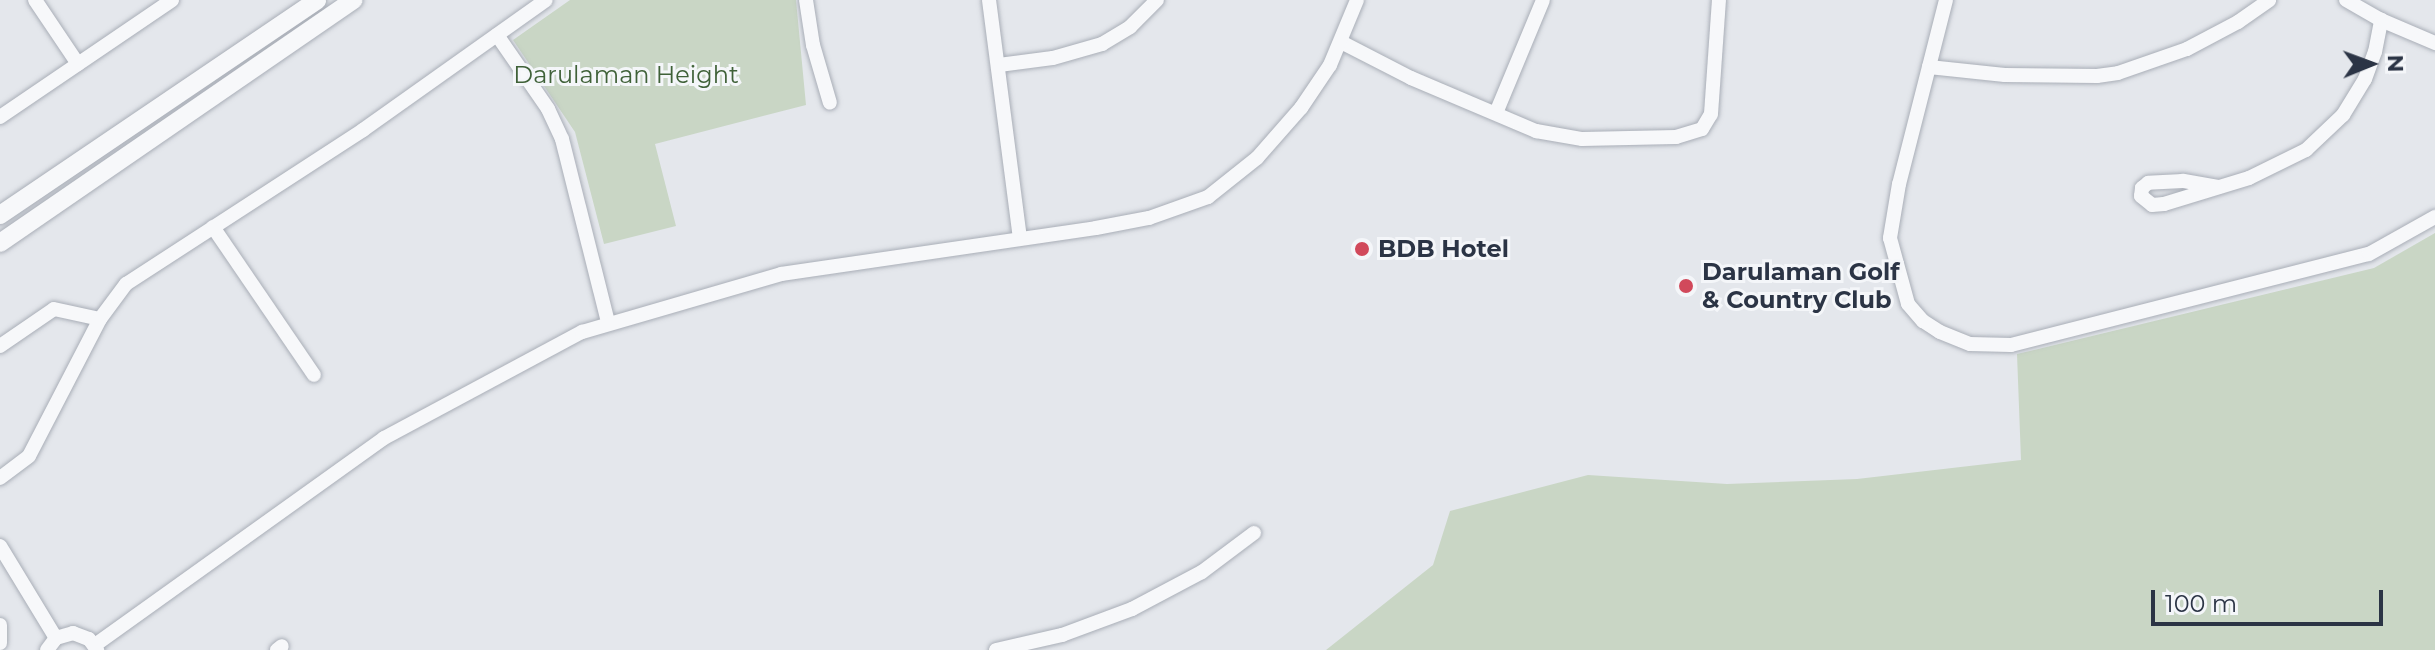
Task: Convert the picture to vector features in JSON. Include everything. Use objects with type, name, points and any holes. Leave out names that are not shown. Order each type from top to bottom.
[{"type":"street","points":[[35,0],[78,64]]},
{"type":"street","points":[[0,117],[172,0]]},
{"type":"street","points":[[0,215],[317,0]]},
{"type":"street","points":[[0,243],[354,0]]},
{"type":"street","points":[[0,478],[29,456],[100,319],[126,284],[363,130],[546,0]]},
{"type":"street","points":[[806,0],[813,45],[830,103]]},
{"type":"street","points":[[989,0],[1020,238]]},
{"type":"street","points":[[999,65],[1053,58],[1102,44],[1130,27],[1157,0]]},
{"type":"street","points":[[0,546],[52,644],[73,633],[89,639],[96,648],[384,438],[549,347],[608,322],[781,274],[1149,218],[1208,197],[1239,175],[1280,135],[1330,65],[1357,0]]},
{"type":"street","points":[[1496,113],[1543,0]]},
{"type":"street","points":[[1341,42],[1411,78],[1536,131],[1582,139],[1629,140],[1694,133],[1708,120],[1714,105],[1719,0]]},
{"type":"street","points":[[1946,0],[1892,222],[1892,251],[1908,304],[1940,332],[1970,344],[2011,345],[2369,254],[2435,217]]},
{"type":"street","points":[[1929,67],[2005,75],[2097,76],[2118,73],[2187,49],[2238,22],[2269,0]]},
{"type":"street","points":[[2346,0],[2381,20],[2435,43]]},
{"type":"street","points":[[2218,187],[2292,160],[2343,115],[2371,66],[2381,20]]},
{"type":"street","points":[[497,35],[548,109],[562,139],[608,322]]},
{"type":"street","points":[[213,227],[314,375]]},
{"type":"street","points":[[0,346],[54,309],[100,319]]},
{"type":"street","points":[[996,650],[1080,629],[1132,609],[1202,572],[1254,533]]},
{"type":"street","points":[[0,625],[0,643]]},
{"type":"green space","name":"Darulaman Height","points":[[570,0],[796,0],[806,105],[655,144],[676,226],[604,244],[575,132],[513,40]]},
{"type":"green space","points":[[2435,233],[2435,650],[1326,650],[1433,565],[1450,511],[1588,475],[1727,484],[1857,479],[2021,460],[2017,354],[2374,268]]},
{"type":"place","name":"BDB Hotel","points":[[1362,249]]},
{"type":"place","name":"Darulaman Golf & Country Club","points":[[1686,286]]}]
